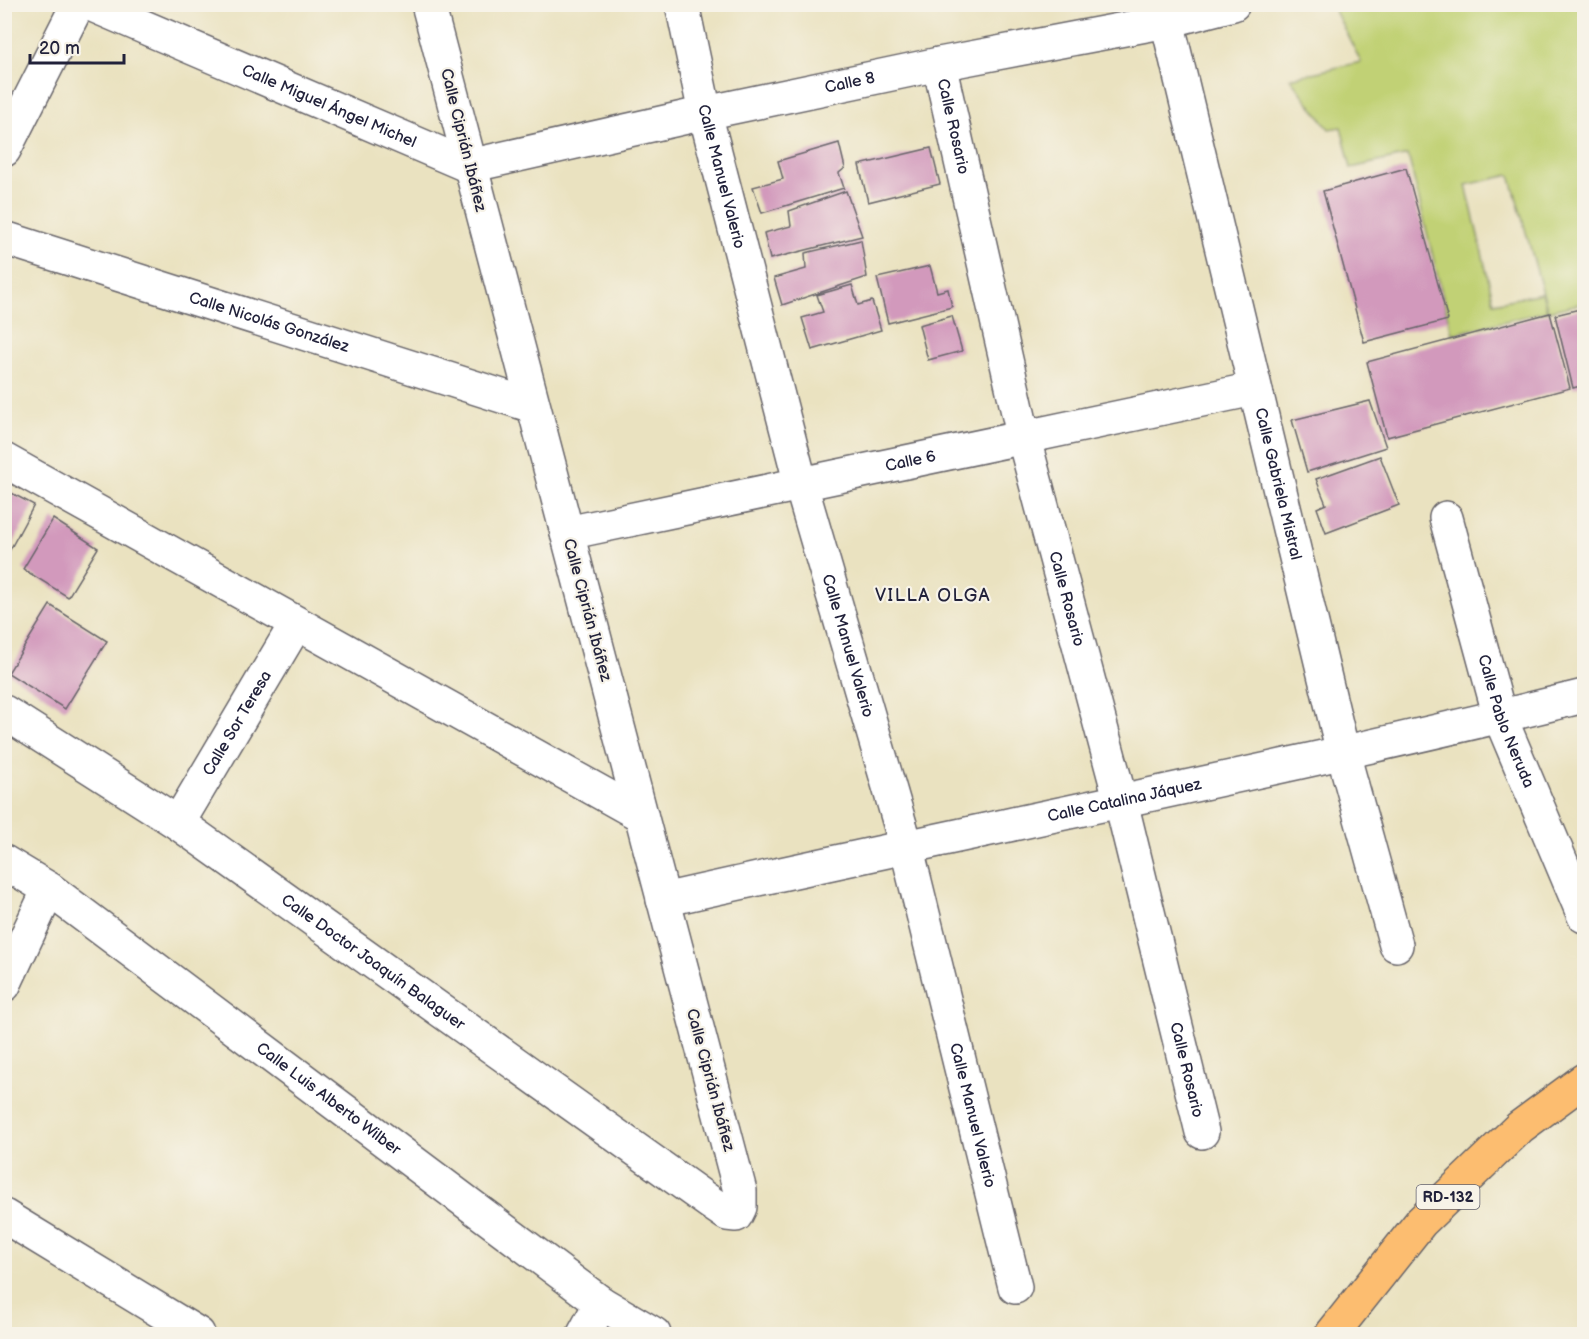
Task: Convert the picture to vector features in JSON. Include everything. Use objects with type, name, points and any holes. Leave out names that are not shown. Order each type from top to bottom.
[{"type":"main road","name":"RD-132","points":[[1332,1335],[1421,1222],[1520,1127],[1584,1080]]},
{"type":"street","points":[[4,150],[78,4]]},
{"type":"street","name":"Calle Miguel Ángel Michel","points":[[90,4],[469,166]]},
{"type":"street","name":"Calle Ciprián Ibáñez","points":[[428,4],[740,1191],[740,1207],[736,1215]]},
{"type":"street","name":"Calle Manuel Valerio","points":[[682,4],[705,113],[801,485],[906,845],[1015,1287]]},
{"type":"street","name":"Calle 8","points":[[469,166],[939,64],[1167,21],[1233,4]]},
{"type":"street","name":"Calle Gabriela Mistral","points":[[1167,21],[1343,753],[1396,945]]},
{"type":"street","name":"Calle Rosario","points":[[939,64],[1024,439],[1121,802],[1202,1131]]},
{"type":"street","name":"Calle Nicolás González","points":[[4,238],[533,406]]},
{"type":"street","name":"Calle 6","points":[[567,533],[1254,389]]},
{"type":"street","points":[[4,460],[641,815]]},
{"type":"street","name":"Calle Pablo Neruda","points":[[1446,518],[1500,717],[1584,916]]},
{"type":"street","name":"Calle Sor Teresa","points":[[178,823],[296,624]]},
{"type":"street","name":"Calle Catalina Jáquez","points":[[663,900],[906,845],[1121,802],[1343,753],[1584,696]]},
{"type":"street","name":"Calle Doctor Joaquín Balaguer","points":[[4,712],[178,823],[711,1203],[727,1214],[736,1215]]},
{"type":"street","name":"Calle Luis Alberto Wilber","points":[[4,862],[49,889],[601,1303],[654,1335]]},
{"type":"street","points":[[4,985],[49,889]]},
{"type":"street","points":[[4,1216],[198,1335]]},
{"type":"street","points":[[584,1335],[601,1303]]},
{"type":"green space","points":[[1332,5],[1584,5],[1584,303],[1548,311],[1510,175],[1466,185],[1494,303],[1542,293],[1547,311],[1452,334],[1408,155],[1351,168],[1341,127],[1329,129],[1290,78],[1361,62]]},
{"type":"building","points":[[839,143],[845,168],[839,173],[844,188],[762,213],[753,187],[783,179],[778,161]]},
{"type":"building","points":[[931,148],[940,184],[868,202],[859,165]]},
{"type":"building","points":[[1406,168],[1448,320],[1364,342],[1323,191]]},
{"type":"building","points":[[846,191],[862,236],[770,259],[764,233],[791,226],[789,211]]},
{"type":"building","points":[[861,240],[867,277],[782,305],[774,278],[806,269],[805,253]]},
{"type":"building","points":[[930,266],[937,292],[948,289],[952,307],[888,323],[877,278]]},
{"type":"building","points":[[852,285],[858,305],[872,301],[881,330],[812,350],[802,318],[823,312],[817,295]]},
{"type":"building","points":[[1584,308],[1584,385],[1573,388],[1555,315]]},
{"type":"building","points":[[1550,313],[1570,388],[1387,437],[1367,362]]},
{"type":"building","points":[[952,316],[962,351],[928,360],[919,325]]},
{"type":"building","points":[[1370,401],[1386,447],[1307,472],[1292,420]]},
{"type":"building","points":[[1380,456],[1399,505],[1326,533],[1317,508],[1326,504],[1316,479]]},
{"type":"building","points":[[4,489],[34,505],[4,561]]},
{"type":"building","points":[[53,519],[98,548],[68,597],[23,569]]},
{"type":"building","points":[[50,605],[107,641],[65,709],[8,673]]},
{"type":"district","name":"VILLA OLGA","points":[[933,595]]}]
